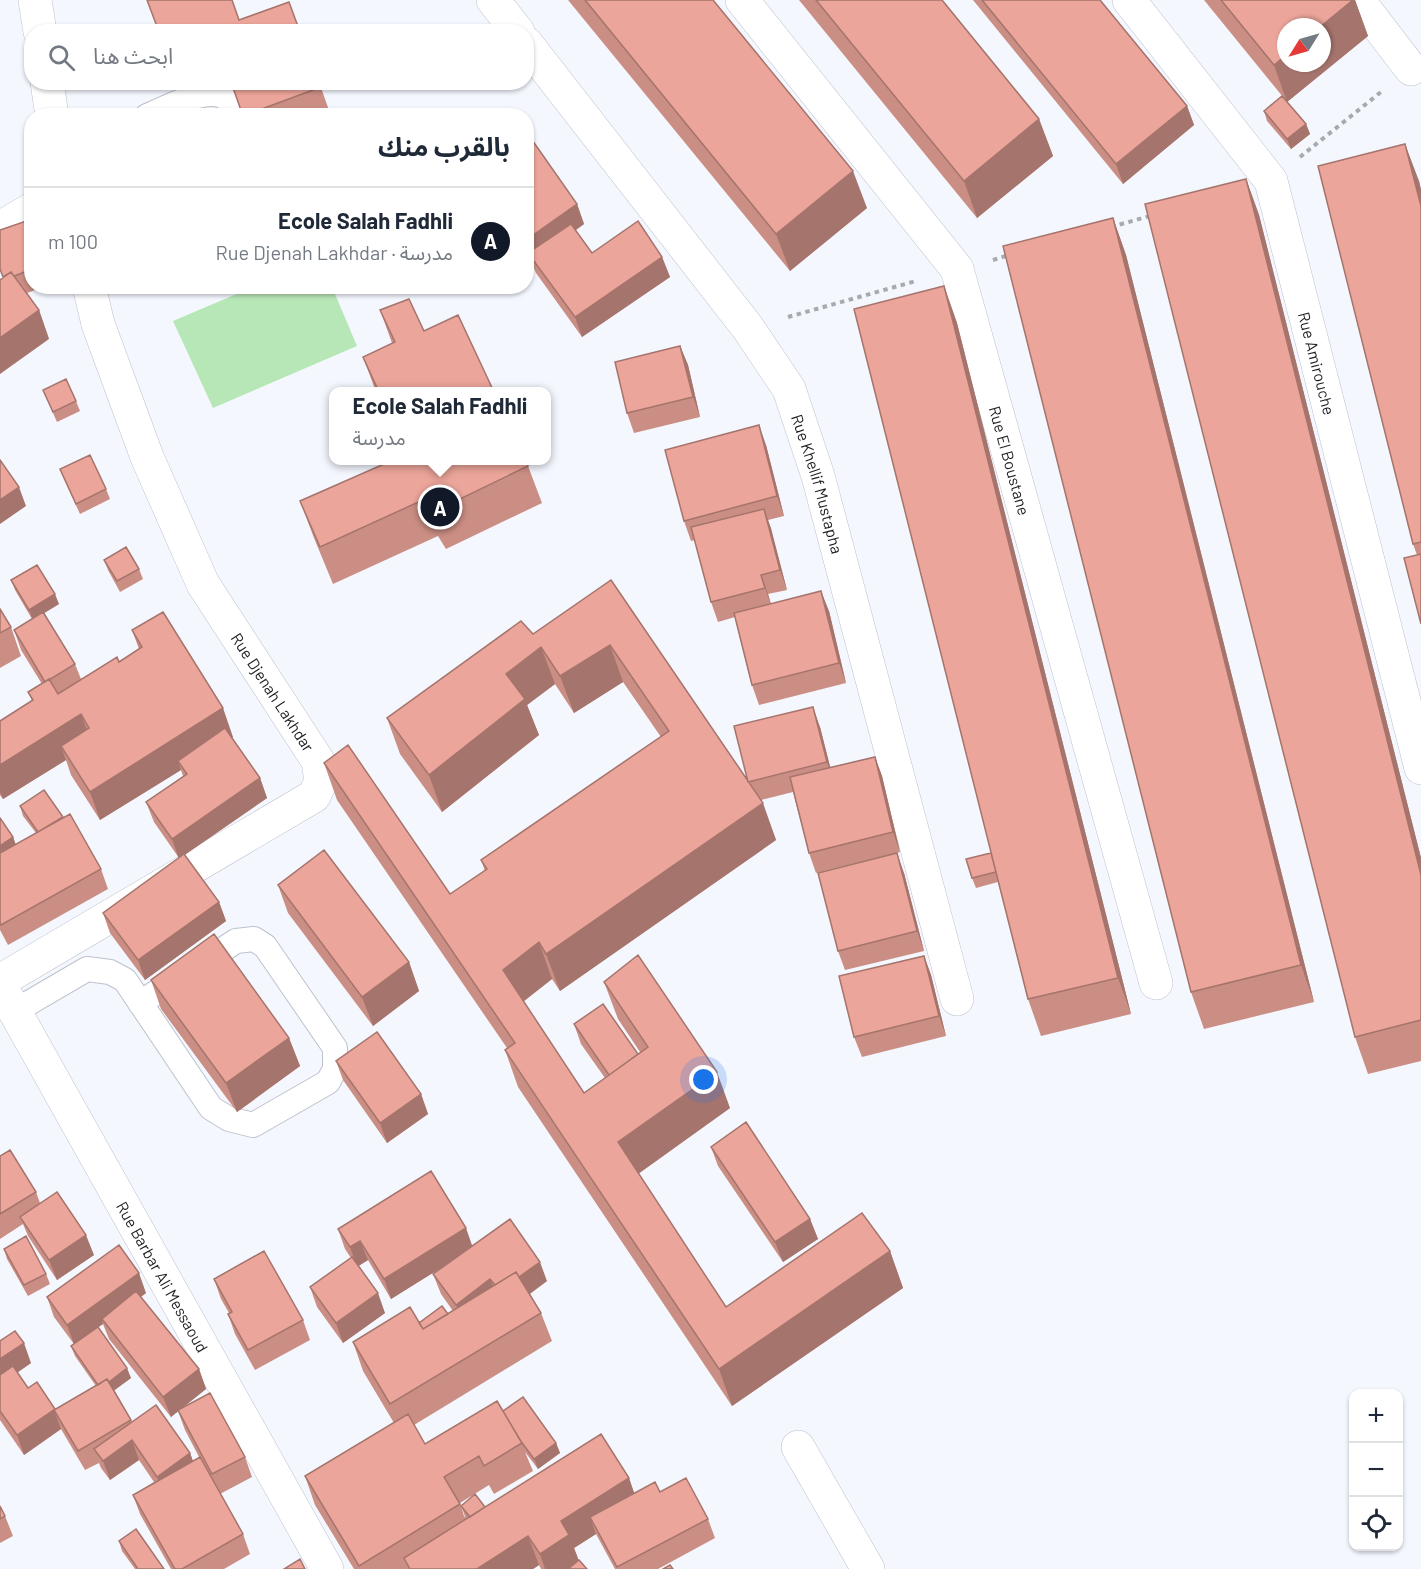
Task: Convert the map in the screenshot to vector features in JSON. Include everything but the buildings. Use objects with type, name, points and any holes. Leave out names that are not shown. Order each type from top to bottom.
[{"type":"street","points":[[35,0],[39,24]]},
{"type":"street","points":[[494,0],[512,24]]},
{"type":"street","name":"Rue El Boustane","points":[[742,0],[957,269],[1156,983]]},
{"type":"street","name":"Rue Amirouche","points":[[1129,0],[1271,181],[1421,768]]},
{"type":"street","points":[[1358,0],[1411,69]]},
{"type":"street","name":"Rue Khellif Mustapha","points":[[534,53],[748,328],[789,389],[818,476],[957,999]]},
{"type":"street","points":[[48,90],[51,108]]},
{"type":"street","points":[[0,228],[24,213]]},
{"type":"street","name":"Rue Djenah Lakhdar","points":[[5,992],[314,796],[321,781],[318,761],[202,584],[147,457],[98,324],[91,294]]},
{"type":"street","name":"Rue Barbar Ali Messaoud","points":[[5,992],[327,1569]]},
{"type":"street","points":[[798,1447],[868,1569]]},
{"type":"lane","points":[[167,108],[200,95],[216,93],[229,100],[233,108]]},
{"type":"lane","points":[[5,992],[87,969],[110,972],[125,980],[140,1003],[211,1108],[229,1119],[253,1125],[328,1082],[335,1069],[335,1048],[265,946],[254,939],[236,941],[140,1003]]},
{"type":"path","points":[[1271,181],[1411,69]]},
{"type":"path","points":[[1109,228],[1163,212]]},
{"type":"path","points":[[748,328],[1011,255]]},
{"type":"green space","points":[[237,294],[335,294],[357,346],[213,408],[173,321]]},
{"type":"place","name":"Ecole Salah Fadhli","points":[[440,507]]}]
